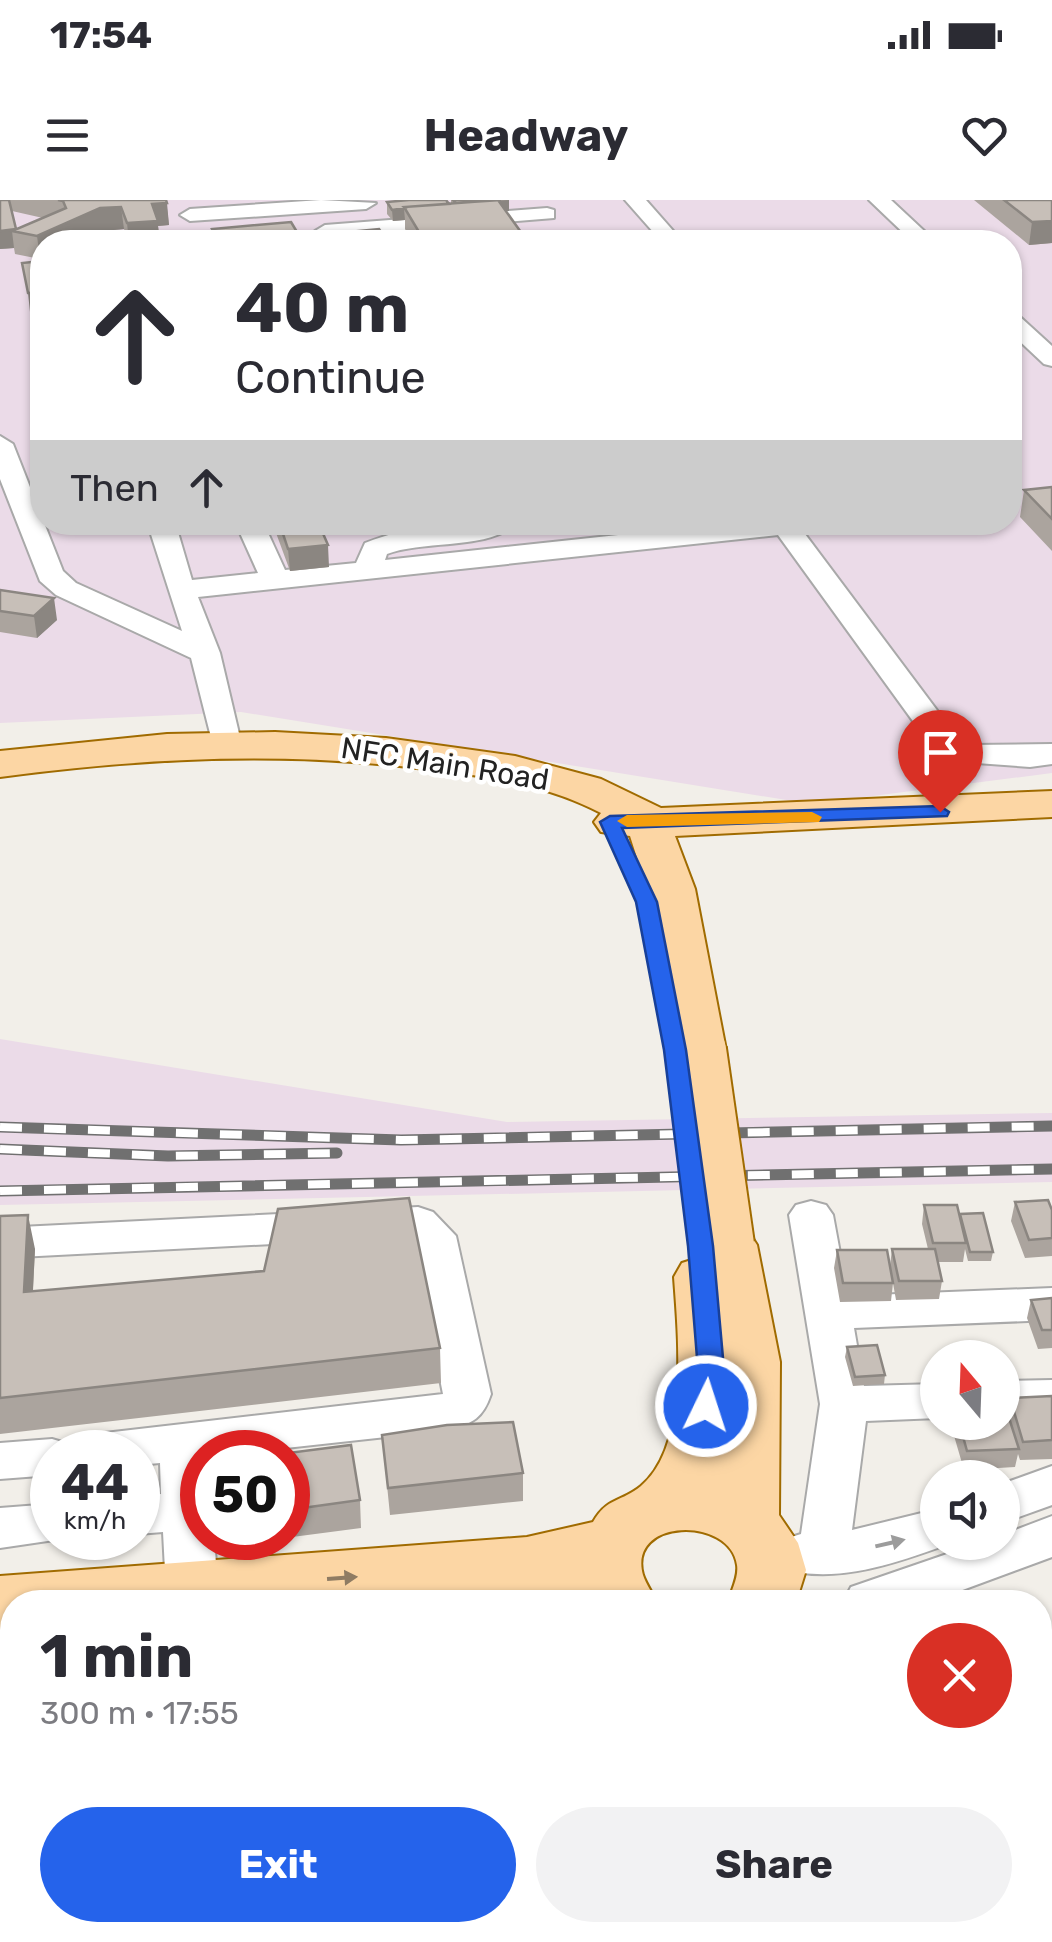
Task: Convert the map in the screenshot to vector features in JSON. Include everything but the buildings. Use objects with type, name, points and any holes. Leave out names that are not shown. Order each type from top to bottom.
[{"type":"main road","name":"NFC Main Road","points":[[0,764],[110,748],[225,742],[380,749],[534,773],[584,788],[629,821]]},
{"type":"main road","name":"NFC Main Road","points":[[0,777],[146,757],[246,755],[355,761],[464,773],[564,796],[629,821]]},
{"type":"main road","points":[[776,1558],[743,1494],[749,1362],[714,1245],[687,1050],[646,902],[652,874],[629,821],[716,822],[1052,804]]},
{"type":"main road","points":[[652,874],[733,844],[810,829],[1052,818]]},
{"type":"main road","points":[[628,1562],[695,1454],[706,1406],[714,1245]]},
{"type":"main road","points":[[546,1590],[628,1562],[705,1505],[730,1512],[776,1558]]},
{"type":"main road","points":[[236,1590],[527,1564],[628,1562]]},
{"type":"street","points":[[635,200],[661,230]]},
{"type":"street","points":[[879,200],[913,230]]},
{"type":"street","points":[[186,208],[387,201]]},
{"type":"street","points":[[420,230],[547,214]]},
{"type":"street","points":[[1022,331],[1052,359]]},
{"type":"street","points":[[0,444],[30,523]]},
{"type":"street","points":[[35,535],[50,575],[66,590],[205,653]]},
{"type":"street","points":[[165,535],[205,653],[225,742]]},
{"type":"street","points":[[255,535],[276,580]]},
{"type":"street","points":[[376,571],[370,563],[375,549],[412,535]]},
{"type":"street","points":[[182,590],[689,535]]},
{"type":"street","points":[[792,535],[934,728],[961,754],[1052,754]]},
{"type":"street","points":[[776,1558],[844,1404],[811,1214]]},
{"type":"street","points":[[0,1243],[418,1222],[429,1228],[466,1394],[463,1406],[450,1412],[300,1430]]},
{"type":"street","points":[[828,1313],[1052,1304]]},
{"type":"street","points":[[1020,1398],[1052,1397]]},
{"type":"street","points":[[844,1404],[920,1401]]},
{"type":"street","points":[[0,1462],[30,1459]]},
{"type":"street","points":[[1020,1498],[1052,1486]]},
{"type":"street","points":[[0,1528],[30,1525]]},
{"type":"street","points":[[776,1558],[904,1541],[920,1535]]},
{"type":"street","points":[[905,1590],[1052,1536]]},
{"type":"street","points":[[196,1560],[201,1590]]},
{"type":"shaded area","points":[[0,200],[1052,200],[1052,773],[811,804],[241,712],[0,723]]},
{"type":"shaded area","points":[[0,1039],[507,1122],[1052,1113],[1052,1182],[0,1205]]},
{"type":"railway","points":[[0,1127],[401,1140],[1052,1126]]},
{"type":"railway","points":[[0,1149],[168,1156],[337,1153]]},
{"type":"railway","points":[[0,1191],[1052,1169]]},
{"type":"slow traffic","points":[[627,821],[812,817]]},
{"type":"route","points":[[706,1406],[710,1358],[701,1246],[675,1050],[646,902],[610,822],[716,822],[940,812]]}]
